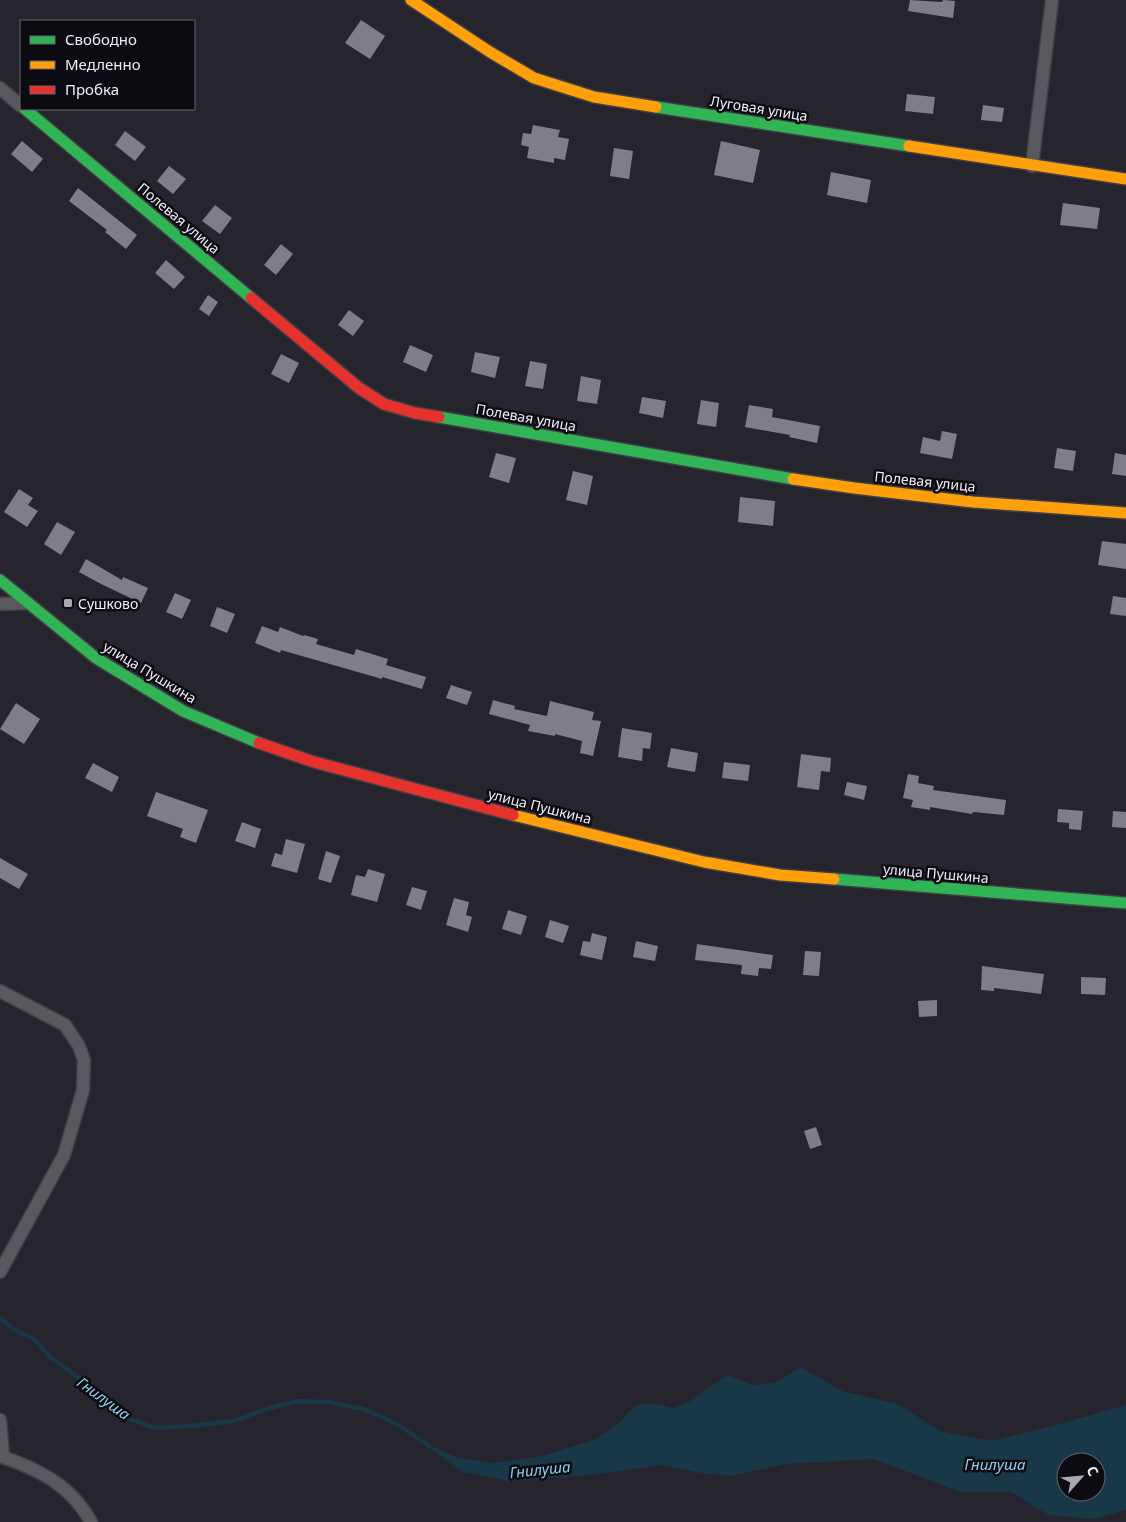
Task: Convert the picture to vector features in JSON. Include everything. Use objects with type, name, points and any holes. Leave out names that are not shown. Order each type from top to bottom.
[{"type":"street","name":"Луговая улица","points":[[411,0],[490,52],[534,78],[594,97],[1126,179]]},
{"type":"street","points":[[1032,166],[1052,0]]},
{"type":"street","points":[[0,88],[20,105]]},
{"type":"street","name":"Полевая улица","points":[[26,110],[359,388],[384,404],[415,413],[725,468],[854,488],[973,502],[1126,514]]},
{"type":"street","name":"улица Пушкина","points":[[0,580],[96,658],[183,711],[258,743],[314,762],[478,806],[704,862],[780,875],[1126,903]]},
{"type":"street","points":[[0,604],[28,603]]},
{"type":"street","points":[[0,991],[65,1025],[79,1046],[84,1060],[83,1090],[64,1155],[0,1272]]},
{"type":"street","points":[[0,1420],[1,1456],[30,1466],[67,1490],[82,1507],[91,1522]]},
{"type":"water","points":[[801,1367],[842,1391],[898,1404],[940,1431],[992,1441],[1126,1405],[1126,1510],[1094,1519],[1048,1515],[1011,1492],[960,1492],[874,1459],[786,1464],[730,1476],[701,1473],[663,1465],[591,1475],[509,1481],[462,1472],[424,1443],[459,1458],[493,1463],[543,1456],[596,1439],[621,1421],[634,1406],[653,1403],[674,1408],[692,1400],[727,1375],[753,1385],[777,1382]]},
{"type":"building","points":[[910,0],[955,1],[953,18],[908,11]]},
{"type":"building","points":[[361,20],[385,36],[370,59],[345,43]]},
{"type":"building","points":[[907,94],[935,97],[933,114],[905,111]]},
{"type":"building","points":[[983,105],[1004,108],[1002,122],[981,120]]},
{"type":"building","points":[[533,125],[560,130],[558,137],[569,139],[565,160],[554,158],[554,163],[527,158],[529,147],[521,145],[523,133],[531,134]]},
{"type":"building","points":[[125,131],[146,147],[135,161],[115,145]]},
{"type":"building","points":[[22,141],[43,159],[32,172],[11,154]]},
{"type":"building","points":[[721,141],[760,150],[753,183],[714,175]]},
{"type":"building","points":[[614,148],[633,151],[629,179],[610,176]]},
{"type":"building","points":[[169,166],[186,179],[173,194],[157,181]]},
{"type":"building","points":[[831,172],[871,180],[867,203],[827,195]]},
{"type":"building","points":[[78,188],[137,235],[126,249],[105,232],[107,230],[69,201]]},
{"type":"building","points":[[1063,203],[1100,208],[1097,229],[1060,225]]},
{"type":"building","points":[[215,205],[232,218],[220,234],[202,221]]},
{"type":"building","points":[[281,244],[293,254],[276,275],[264,265]]},
{"type":"building","points":[[166,260],[185,277],[174,289],[155,273]]},
{"type":"building","points":[[208,295],[218,302],[209,316],[199,309]]},
{"type":"building","points":[[349,310],[364,321],[353,336],[338,325]]},
{"type":"building","points":[[410,345],[433,355],[426,372],[403,362]]},
{"type":"building","points":[[475,352],[500,357],[495,378],[471,372]]},
{"type":"building","points":[[281,354],[299,363],[289,383],[271,374]]},
{"type":"building","points":[[530,361],[547,364],[543,389],[525,386]]},
{"type":"building","points":[[581,376],[601,380],[597,404],[577,401]]},
{"type":"building","points":[[642,397],[666,401],[663,418],[639,413]]},
{"type":"building","points":[[701,400],[719,403],[716,427],[697,424]]},
{"type":"building","points":[[749,405],[773,409],[772,417],[820,426],[817,443],[789,437],[790,435],[745,427]]},
{"type":"building","points":[[942,431],[957,434],[952,459],[920,453],[923,437],[940,441]]},
{"type":"building","points":[[1057,448],[1076,451],[1073,471],[1054,468]]},
{"type":"building","points":[[496,453],[516,458],[509,483],[489,477]]},
{"type":"building","points":[[1115,453],[1126,455],[1126,476],[1112,474]]},
{"type":"building","points":[[573,471],[593,476],[587,505],[566,500]]},
{"type":"building","points":[[19,489],[33,498],[28,505],[38,511],[27,527],[4,512]]},
{"type":"building","points":[[740,497],[775,501],[773,526],[738,522]]},
{"type":"building","points":[[57,522],[75,532],[61,555],[44,544]]},
{"type":"building","points":[[1102,541],[1126,544],[1126,569],[1098,565]]},
{"type":"building","points":[[86,559],[122,580],[123,577],[148,588],[141,603],[79,572]]},
{"type":"building","points":[[175,593],[191,600],[182,619],[166,612]]},
{"type":"building","points":[[1113,596],[1126,598],[1126,616],[1110,614]]},
{"type":"building","points":[[217,607],[235,614],[227,633],[210,626]]},
{"type":"building","points":[[262,626],[278,632],[280,627],[303,636],[318,639],[316,644],[354,655],[356,649],[388,659],[386,665],[426,677],[422,689],[281,650],[280,653],[255,643]]},
{"type":"building","points":[[451,685],[472,692],[467,705],[446,698]]},
{"type":"building","points":[[493,700],[515,706],[514,709],[547,716],[550,701],[594,712],[592,720],[601,721],[593,756],[580,753],[582,741],[555,734],[555,736],[528,731],[530,725],[489,714]]},
{"type":"building","points":[[16,703],[40,719],[24,744],[0,729]]},
{"type":"building","points":[[622,728],[652,733],[650,749],[643,748],[642,761],[618,757]]},
{"type":"building","points":[[671,748],[698,753],[695,772],[667,767]]},
{"type":"building","points":[[801,754],[831,758],[830,772],[821,771],[819,790],[797,787]]},
{"type":"building","points":[[724,762],[750,765],[748,781],[722,778]]},
{"type":"building","points":[[93,763],[119,777],[112,792],[85,778]]},
{"type":"building","points":[[908,774],[919,776],[918,783],[934,786],[933,790],[1006,800],[1004,815],[973,812],[972,814],[930,807],[930,810],[911,807],[913,800],[903,798]]},
{"type":"building","points":[[847,782],[867,786],[864,800],[844,795]]},
{"type":"building","points":[[156,792],[208,810],[196,843],[180,837],[183,829],[147,816]]},
{"type":"building","points":[[1058,809],[1083,811],[1081,830],[1069,829],[1069,823],[1057,822]]},
{"type":"building","points":[[1113,811],[1126,812],[1126,828],[1112,827]]},
{"type":"building","points":[[242,822],[261,829],[255,848],[235,841]]},
{"type":"building","points":[[286,839],[305,844],[297,873],[271,866],[275,853],[282,855]]},
{"type":"building","points":[[326,851],[340,856],[331,883],[318,879]]},
{"type":"building","points":[[0,858],[28,874],[19,889],[0,878]]},
{"type":"building","points":[[368,869],[385,874],[377,902],[351,895],[356,875],[365,877]]},
{"type":"building","points":[[412,887],[427,891],[421,910],[406,905]]},
{"type":"building","points":[[454,898],[469,902],[466,915],[472,917],[468,932],[446,925]]},
{"type":"building","points":[[508,910],[527,916],[521,935],[502,929]]},
{"type":"building","points":[[550,920],[569,926],[563,943],[545,937]]},
{"type":"building","points":[[592,933],[607,937],[602,960],[580,955],[583,941],[590,942]]},
{"type":"building","points":[[636,941],[658,946],[655,961],[633,957]]},
{"type":"building","points":[[697,944],[773,955],[771,969],[759,968],[758,976],[741,974],[742,965],[695,960]]},
{"type":"building","points":[[805,951],[821,952],[819,976],[803,975]]},
{"type":"building","points":[[982,966],[1044,974],[1041,994],[994,988],[994,991],[981,990]]},
{"type":"building","points":[[1081,977],[1106,978],[1105,995],[1081,994]]},
{"type":"building","points":[[937,1000],[937,1016],[919,1017],[918,1001]]},
{"type":"building","points":[[816,1127],[822,1145],[810,1149],[804,1131]]},
{"type":"waterway","name":"Гнилуша","points":[[0,1318],[15,1330],[34,1339],[51,1358],[78,1377],[129,1419],[155,1428],[233,1421],[297,1401],[328,1402],[364,1409],[397,1424],[429,1446]]},
{"type":"traffic: fast","points":[[656,107],[909,146]]},
{"type":"traffic: fast","points":[[26,110],[251,298]]},
{"type":"traffic: fast","points":[[439,417],[793,479]]},
{"type":"traffic: fast","points":[[0,580],[96,658],[183,711],[259,743]]},
{"type":"traffic: fast","points":[[834,879],[1126,903]]},
{"type":"traffic: slow","points":[[411,0],[490,52],[534,78],[594,97],[656,107]]},
{"type":"traffic: slow","points":[[909,146],[1126,179]]},
{"type":"traffic: slow","points":[[793,479],[973,502],[1126,513]]},
{"type":"traffic: slow","points":[[513,815],[704,862],[780,875],[834,879]]},
{"type":"traffic: jam","points":[[251,298],[359,388],[384,404],[415,413],[439,417]]},
{"type":"traffic: jam","points":[[259,743],[314,762],[513,815]]},
{"type":"place","name":"Сушково","points":[[68,603]]}]
